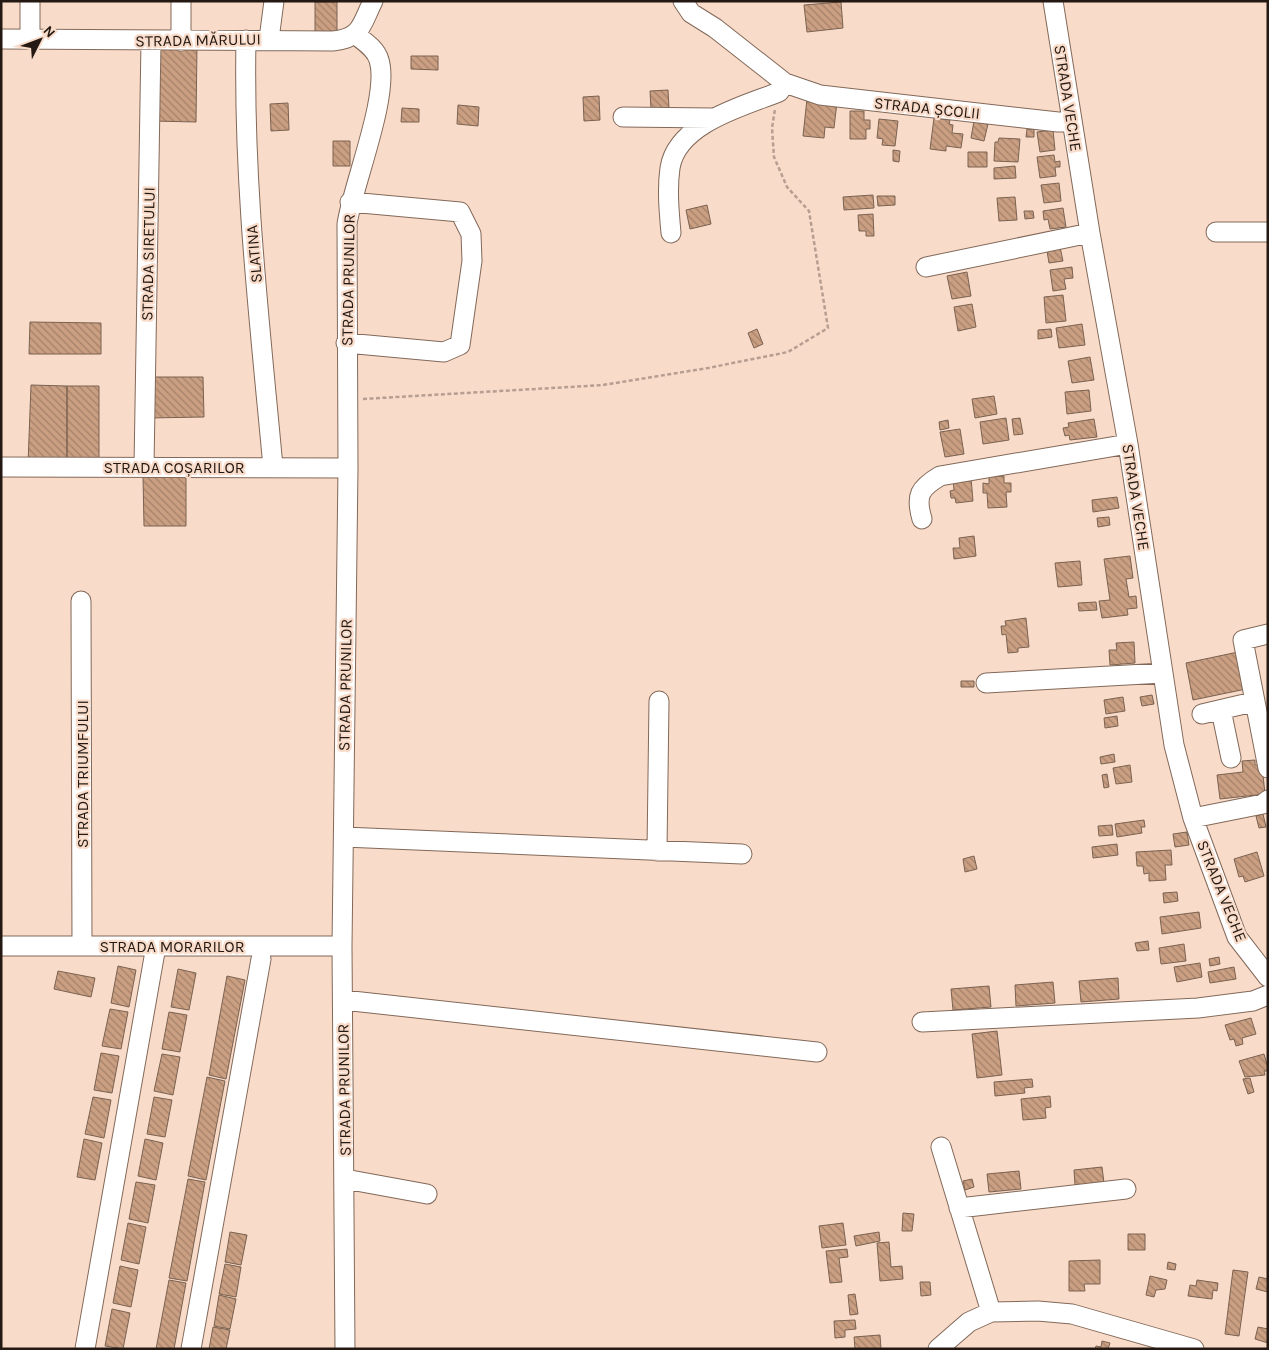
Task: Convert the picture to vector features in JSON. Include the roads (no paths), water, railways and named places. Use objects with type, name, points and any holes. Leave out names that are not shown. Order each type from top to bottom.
[{"type":"street","points":[[30,1],[30,39]]},
{"type":"street","points":[[181,1],[181,41]]},
{"type":"street","points":[[269,40],[274,1]]},
{"type":"street","points":[[356,35],[373,1]]},
{"type":"street","points":[[671,233],[668,199],[670,166],[676,150],[687,138],[712,118],[782,88],[715,28],[691,13],[683,1]]},
{"type":"street","name":"STRADA VECHE","points":[[1053,1],[1090,233],[1128,444],[1174,745],[1193,818],[1237,937],[1268,976]]},
{"type":"street","name":"STRADA MĂRULUI","points":[[1,39],[333,42],[346,40],[356,35]]},
{"type":"street","name":"STRADA PRUNILOR","points":[[346,1349],[342,946],[348,468],[346,224],[350,202],[371,133],[382,75],[378,58],[369,45],[356,35]]},
{"type":"street","name":"SLATINA","points":[[246,40],[247,174],[273,467]]},
{"type":"street","name":"STRADA SIRETULUI","points":[[144,467],[151,41]]},
{"type":"street","name":"STRADA ȘCOLII","points":[[782,88],[830,96],[1058,122],[1072,121]]},
{"type":"street","points":[[623,117],[712,118]]},
{"type":"street","points":[[346,343],[444,352],[460,344],[472,261],[471,234],[460,212],[350,202]]},
{"type":"street","points":[[1216,232],[1268,232]]},
{"type":"street","points":[[926,267],[1090,233]]},
{"type":"street","points":[[922,519],[919,497],[923,486],[940,476],[1128,444]]},
{"type":"street","name":"STRADA COȘARILOR","points":[[1,467],[348,468]]},
{"type":"street","name":"STRADA TRIUMFULUI","points":[[81,601],[82,946]]},
{"type":"street","points":[[1268,634],[1243,640],[1253,702],[1268,768]]},
{"type":"street","points":[[986,682],[1163,673]]},
{"type":"street","points":[[657,851],[659,701]]},
{"type":"street","points":[[1202,714],[1253,702]]},
{"type":"street","points":[[1221,710],[1231,758]]},
{"type":"street","points":[[1193,818],[1263,804],[1268,800]]},
{"type":"street","points":[[344,837],[742,854]]},
{"type":"street","name":"STRADA MORARILOR","points":[[1,946],[342,946]]},
{"type":"street","points":[[85,1349],[156,946]]},
{"type":"street","points":[[191,1349],[261,959]]},
{"type":"street","points":[[922,1022],[1198,1008],[1253,1001],[1268,995]]},
{"type":"street","points":[[343,1000],[816,1052]]},
{"type":"street","points":[[941,1147],[991,1312]]},
{"type":"street","points":[[345,1179],[427,1194]]},
{"type":"street","points":[[959,1208],[1126,1189]]},
{"type":"street","points":[[938,1349],[968,1322],[991,1312],[1038,1311],[1072,1314],[1194,1349]]}]
